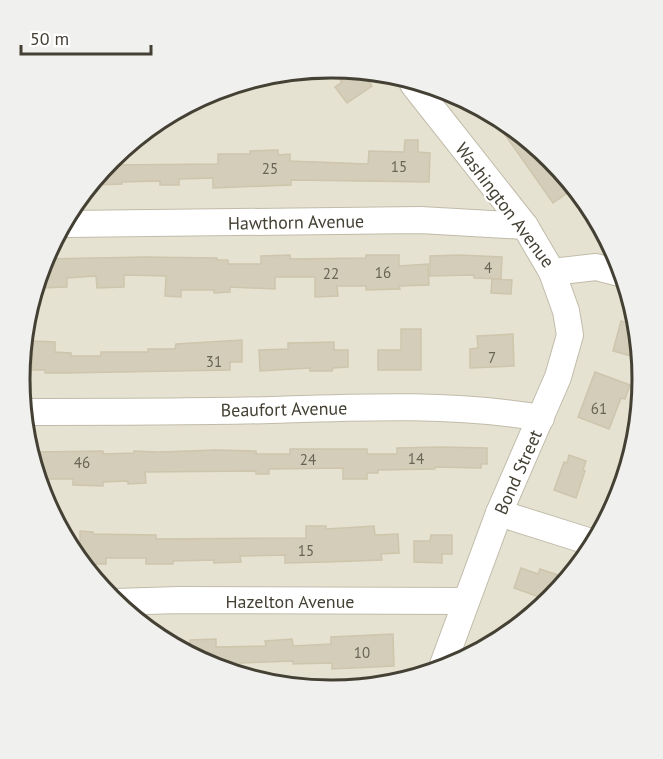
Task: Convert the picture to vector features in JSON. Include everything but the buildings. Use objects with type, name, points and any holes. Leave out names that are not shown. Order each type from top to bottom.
[{"type":"street","name":"Washington Avenue","points":[[418,91],[525,226],[552,272],[596,267],[613,271]]},
{"type":"street","name":"Hawthorn Avenue","points":[[73,224],[420,220],[525,226]]},
{"type":"street","name":"Bond Street","points":[[445,659],[499,513],[558,377],[570,335],[566,311],[552,272]]},
{"type":"street","name":"Beaufort Avenue","points":[[32,412],[377,407],[501,411],[541,418]]},
{"type":"street","points":[[499,513],[586,540]]},
{"type":"street","name":"Hazelton Avenue","points":[[128,602],[466,601]]},
{"type":"shaded area","points":[[332,78],[371,81],[410,88],[447,101],[499,129],[545,166],[571,196],[602,246],[623,301],[632,360],[632,399],[627,438],[623,458],[610,495],[582,547],[545,593],[499,630],[447,658],[410,671],[390,675],[332,681],[273,675],[253,671],[216,658],[164,630],[118,593],[81,547],[53,495],[40,458],[36,438],[30,380],[36,321],[40,301],[53,264],[81,212],[118,166],[164,129],[216,101],[253,88],[273,84]]}]
